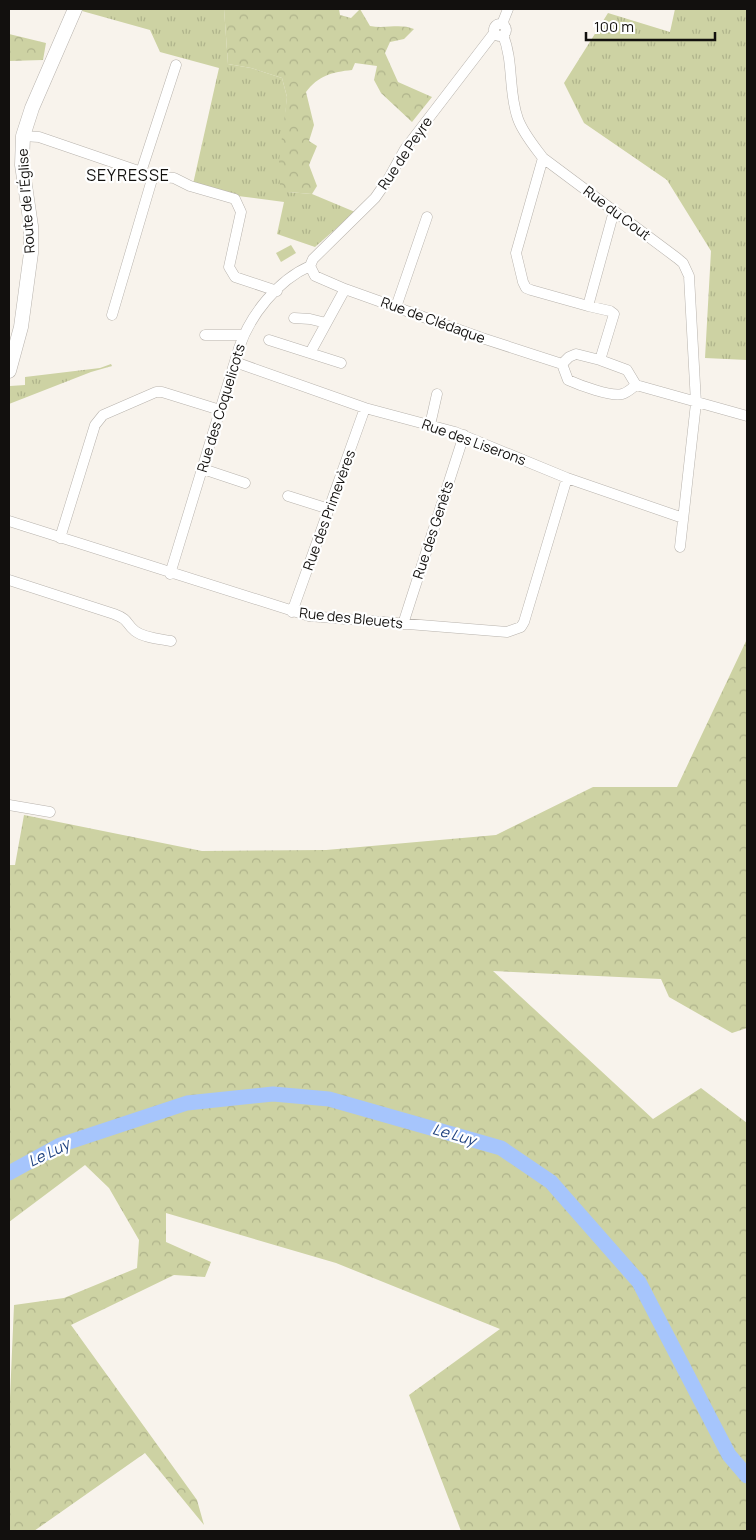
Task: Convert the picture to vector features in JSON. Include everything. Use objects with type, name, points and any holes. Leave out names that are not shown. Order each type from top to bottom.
[{"type":"street","name":"Route de l'Église","points":[[9,371],[20,336],[31,253],[31,226],[22,165],[22,136],[74,9]]},
{"type":"street","name":"Rue de Peyre","points":[[310,266],[319,253],[375,198],[410,142],[498,34],[494,27],[502,24],[508,9]]},
{"type":"street","name":"Rue du Cout","points":[[498,34],[508,49],[518,120],[543,158],[677,258],[688,270],[694,342],[696,403],[680,547]]},
{"type":"street","points":[[142,172],[176,65]]},
{"type":"street","points":[[22,136],[39,137],[153,176],[174,178],[190,186],[235,199],[241,212],[229,267],[235,278],[276,291]]},
{"type":"street","points":[[543,158],[516,253],[523,282],[526,288],[531,290],[610,311],[614,314],[600,360]]},
{"type":"street","points":[[112,315],[153,176]]},
{"type":"street","points":[[588,306],[614,211]]},
{"type":"street","points":[[396,307],[426,217]]},
{"type":"street","name":"Rue de Clédaque","points":[[310,266],[315,276],[345,289],[562,364]]},
{"type":"street","name":"Rue des Coquelicots","points":[[170,574],[234,362],[248,324],[276,291],[292,277],[310,266]]},
{"type":"street","points":[[310,353],[345,289]]},
{"type":"street","points":[[294,318],[326,323]]},
{"type":"street","points":[[205,335],[243,336]]},
{"type":"street","points":[[269,340],[340,363]]},
{"type":"street","points":[[636,385],[624,394],[616,395],[575,384],[568,380],[562,364],[568,357],[576,354],[600,360],[627,370],[636,385],[747,416]]},
{"type":"street","name":"Rue des Liserons","points":[[234,362],[365,408],[430,424],[464,435],[567,478],[683,518]]},
{"type":"street","points":[[60,538],[96,425],[103,415],[156,392],[162,392],[220,410]]},
{"type":"street","points":[[430,424],[437,394]]},
{"type":"street","name":"Rue des Primevères","points":[[292,612],[365,408]]},
{"type":"street","name":"Rue des Genêts","points":[[403,624],[464,435]]},
{"type":"street","points":[[202,469],[245,483]]},
{"type":"street","name":"Rue des Bleuets","points":[[9,521],[170,574],[309,616],[507,632],[521,627],[524,622],[567,478]]},
{"type":"street","points":[[288,496],[329,509]]},
{"type":"street","points":[[9,580],[126,618],[134,630],[142,635],[171,641]]},
{"type":"street","points":[[9,806],[50,812]]},
{"type":"green space","points":[[83,9],[224,9],[228,64],[251,68],[282,78],[287,97],[284,127],[288,192],[312,194],[355,212],[315,247],[277,234],[284,202],[238,196],[193,184],[219,68],[160,52],[150,30],[82,11]]},
{"type":"green space","points":[[224,9],[339,9],[340,15],[351,18],[360,9],[370,26],[403,26],[414,29],[404,39],[390,42],[385,53],[398,82],[432,97],[412,122],[381,93],[374,80],[377,66],[355,63],[352,70],[338,72],[315,82],[306,92],[314,125],[309,141],[317,146],[309,165],[317,186],[312,194],[288,192],[280,185],[279,161],[287,97],[282,78],[251,68],[228,64]]},
{"type":"green space","points":[[675,9],[747,9],[747,360],[705,358],[711,251],[667,180],[584,123],[564,83],[608,13],[670,32]]},
{"type":"green space","points":[[9,34],[46,43],[43,60],[9,61]]},
{"type":"green space","points":[[291,245],[296,253],[281,262],[276,253]]},
{"type":"green space","points":[[111,364],[112,366],[91,372],[9,404],[10,386],[25,385],[25,377],[100,368]]},
{"type":"green space","points":[[747,639],[747,1028],[732,1033],[669,997],[661,979],[493,971],[653,1119],[701,1088],[747,1123],[747,1531],[461,1531],[409,1395],[500,1329],[336,1263],[166,1213],[166,1242],[211,1262],[205,1277],[174,1275],[71,1325],[197,1500],[204,1525],[145,1453],[34,1531],[9,1531],[9,1421],[14,1305],[64,1298],[137,1268],[139,1240],[109,1188],[85,1165],[9,1222],[9,865],[15,865],[24,815],[202,851],[326,850],[496,835],[593,787],[677,787]]},
{"type":"waterway","name":"Le Luy","points":[[9,1173],[60,1145],[187,1103],[273,1094],[329,1099],[501,1148],[551,1182],[639,1282],[729,1455],[747,1476]]},
{"type":"district","name":"SEYRESSE","points":[[128,175]]}]
